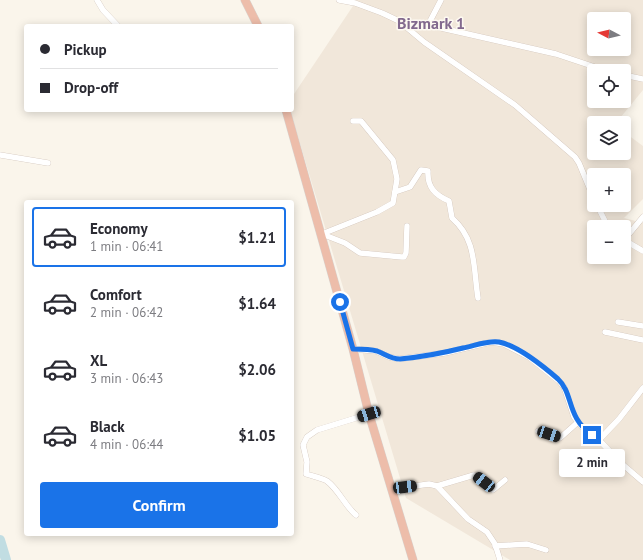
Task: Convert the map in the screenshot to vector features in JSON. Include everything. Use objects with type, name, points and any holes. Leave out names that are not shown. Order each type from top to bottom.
[{"type":"highway","points":[[245,0],[257,24]]},
{"type":"highway","points":[[287,112],[322,234],[369,414],[393,489],[413,560]]},
{"type":"street","points":[[97,0],[103,10],[116,24]]},
{"type":"street","points":[[340,0],[355,3],[399,21],[428,25],[556,54],[587,64]]},
{"type":"street","points":[[428,25],[441,0]]},
{"type":"street","points":[[399,21],[415,35],[516,105],[579,162],[587,182]]},
{"type":"street","points":[[631,76],[643,79]]},
{"type":"street","points":[[322,234],[378,212],[392,203],[397,179],[393,160],[361,121],[353,121]]},
{"type":"street","points":[[0,155],[48,163]]},
{"type":"street","points":[[395,192],[410,187],[421,170],[428,171],[427,182],[439,197],[450,201],[452,218],[462,226],[472,249],[475,263],[474,273],[478,298]]},
{"type":"street","points":[[631,232],[643,217]]},
{"type":"street","points":[[322,234],[345,243],[360,253],[404,257],[406,253],[406,226]]},
{"type":"street","points":[[631,244],[643,251]]},
{"type":"street","points":[[618,322],[643,326]]},
{"type":"street","points":[[605,332],[643,340]]},
{"type":"street","points":[[353,349],[376,350],[389,357],[399,359],[445,352],[491,342],[504,344],[529,357],[559,381],[564,387],[578,422],[643,482]]},
{"type":"street","points":[[599,440],[619,419],[642,390]]},
{"type":"street","points":[[356,515],[349,510],[327,481],[306,474],[307,462],[303,445],[307,436],[317,430],[369,414]]},
{"type":"street","points":[[538,430],[560,438],[578,422]]},
{"type":"street","points":[[393,489],[429,484],[437,486],[474,475],[493,490],[505,480]]},
{"type":"street","points":[[437,486],[468,519],[487,532],[495,546],[500,560]]},
{"type":"street","points":[[495,546],[527,544],[546,550]]},
{"type":"shaded area","points":[[357,0],[643,0],[643,90],[631,105],[631,64],[587,64],[587,108],[628,108],[622,116],[587,116],[587,160],[631,160],[631,137],[643,146],[643,199],[631,211],[631,168],[587,168],[587,212],[630,212],[624,218],[643,223],[643,560],[510,560],[406,498],[291,112],[294,112],[294,94]]},
{"type":"waterway","points":[[0,540],[6,560]]},
{"type":"district","name":"Bizmark 1","points":[[431,23]]},
{"type":"route","points":[[340,302],[353,349],[376,350],[389,357],[399,359],[445,352],[491,342],[498,342],[518,350],[539,364],[559,381],[564,387],[574,416],[585,430],[592,435]]}]
